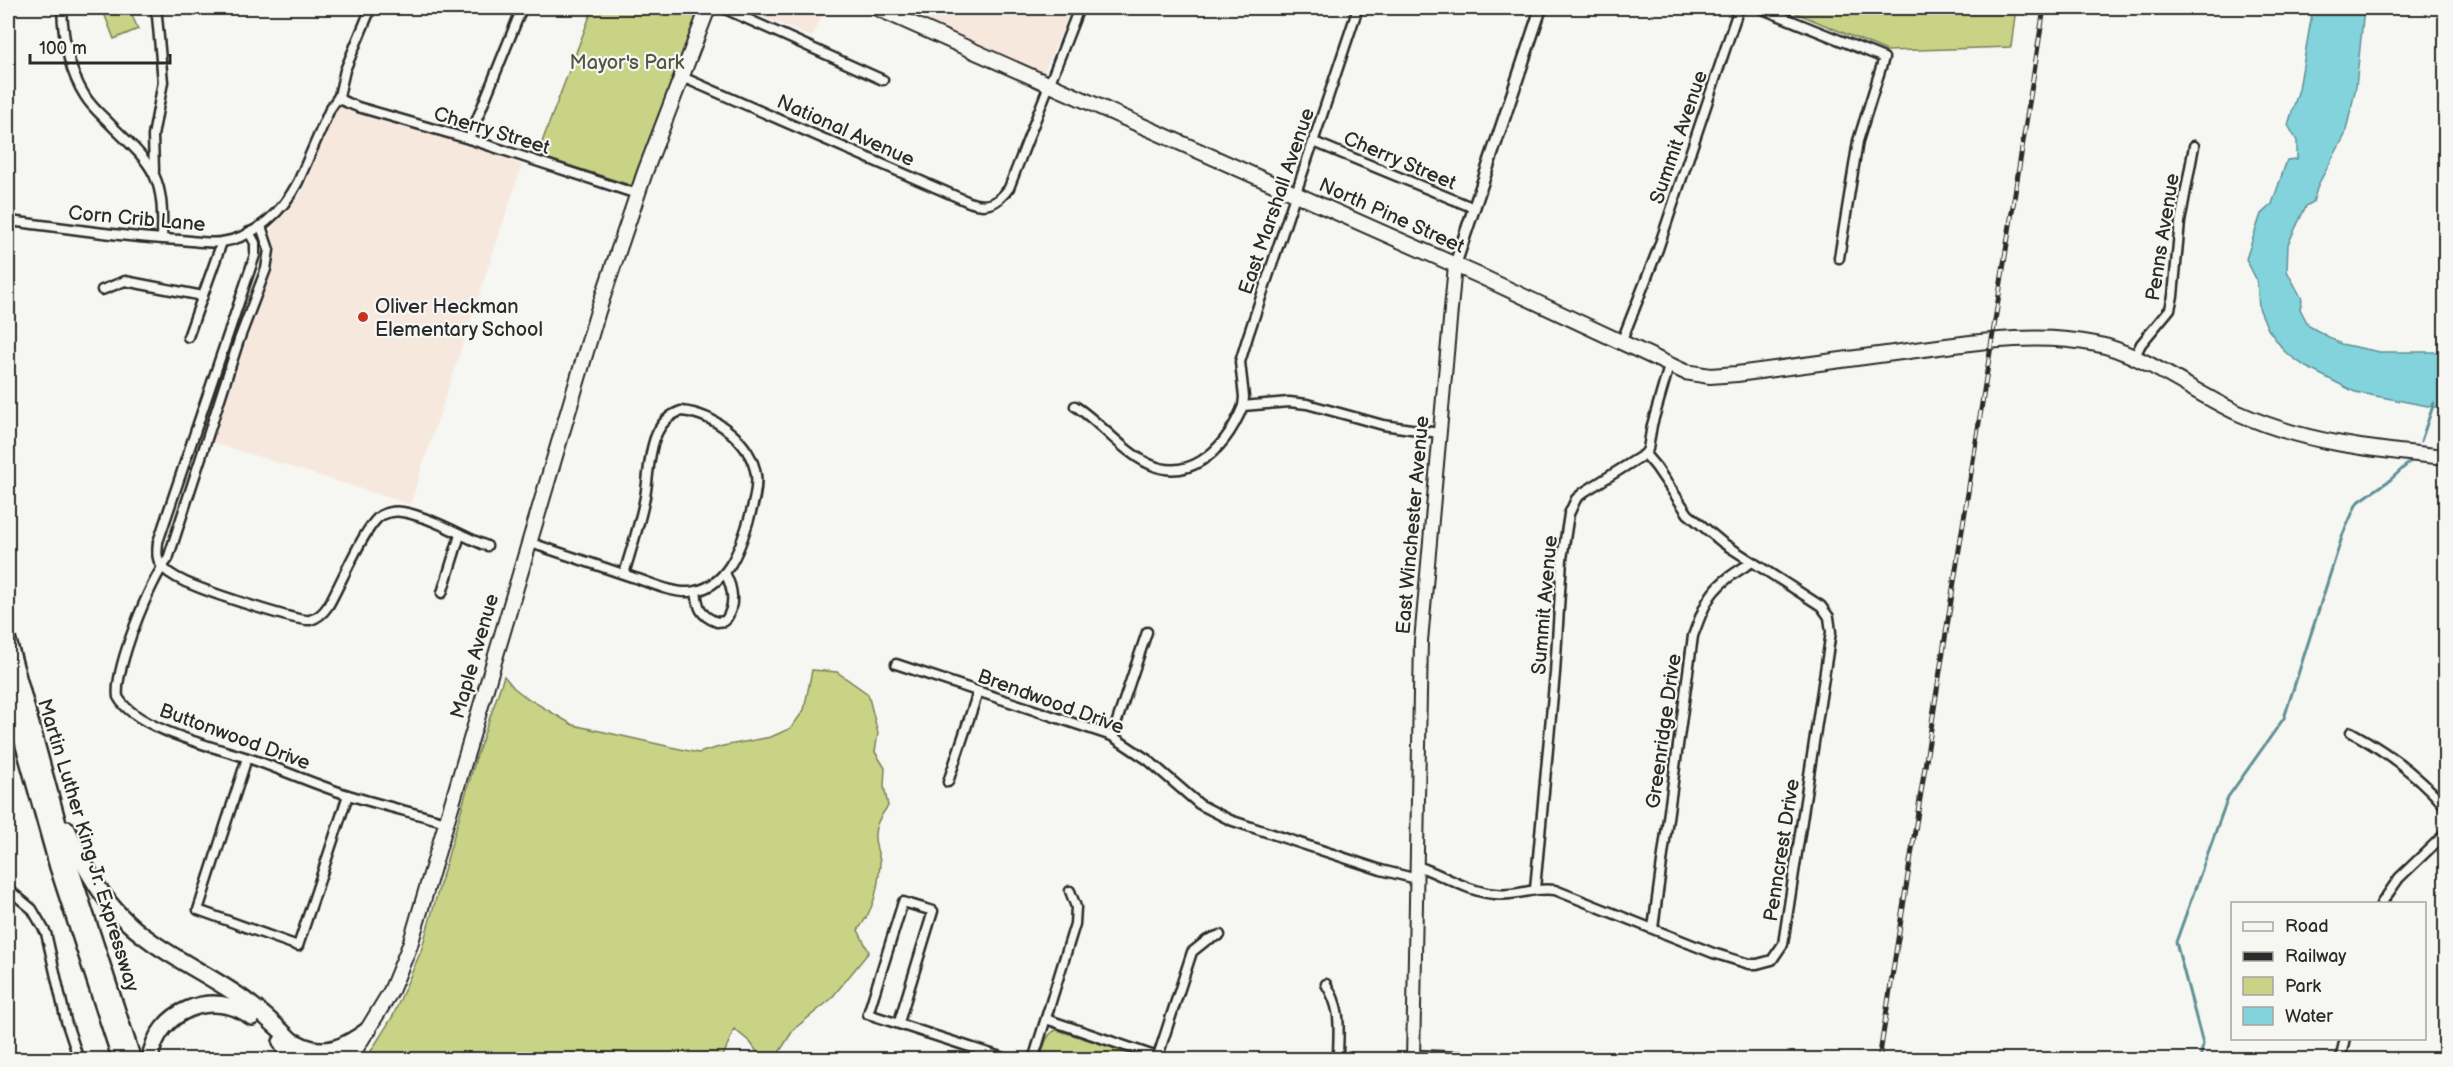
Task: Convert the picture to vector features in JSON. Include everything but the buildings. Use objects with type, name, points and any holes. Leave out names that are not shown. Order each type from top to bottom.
[{"type":"highway","name":"Martin Luther King Jr. Expressway","points":[[8,641],[73,874],[133,1059]]},
{"type":"highway","name":"Martin Luther King Jr. Expressway","points":[[8,688],[58,867],[121,1059]]},
{"type":"highway","points":[[45,779],[88,871],[117,912],[154,943],[241,997],[284,1039],[299,1059]]},
{"type":"highway","points":[[150,1059],[153,1044],[165,1025],[186,1010],[204,1004],[228,1004],[240,1008],[311,1059]]},
{"type":"highway","points":[[284,1039],[309,1048],[329,1050],[351,1042],[368,1030]]},
{"type":"highway","points":[[284,1039],[291,1059]]},
{"type":"main road","name":"Maple Avenue","points":[[349,1059],[391,991],[410,945],[528,542],[617,254],[637,194],[708,8]]},
{"type":"main road","name":"North Pine Street","points":[[877,8],[1455,265],[1669,366],[1696,375],[1710,376],[2029,336],[2097,344],[2134,358],[2224,406],[2275,428],[2325,441],[2398,451]]},
{"type":"main road","name":"East Winchester Avenue","points":[[1413,1057],[1421,641],[1455,265]]},
{"type":"main road","points":[[2398,451],[2445,448]]},
{"type":"main road","points":[[2398,451],[2445,457]]},
{"type":"street","points":[[62,8],[66,43],[80,88],[94,108],[147,161],[154,174],[163,206],[162,239]]},
{"type":"street","points":[[154,8],[163,75],[153,136],[154,174]]},
{"type":"street","name":"Corn Crib Lane","points":[[8,221],[162,239],[222,242],[261,226],[271,219],[293,192],[330,109],[339,96],[348,62],[371,8]]},
{"type":"street","points":[[469,140],[522,8]]},
{"type":"street","points":[[723,8],[883,80]]},
{"type":"street","points":[[1048,84],[1079,8]]},
{"type":"street","name":"East Marshall Avenue","points":[[1243,406],[1240,362],[1358,8]]},
{"type":"street","name":"East Winchester Avenue","points":[[1455,265],[1541,8]]},
{"type":"street","name":"Summit Avenue","points":[[1621,343],[1658,249],[1738,8]]},
{"type":"street","points":[[1760,8],[1884,58],[1857,141],[1839,258]]},
{"type":"street","name":"National Avenue","points":[[682,77],[969,202],[981,205],[998,201],[1009,188],[1048,84]]},
{"type":"street","name":"Cherry Street","points":[[339,96],[341,100],[358,107],[637,194]]},
{"type":"street","name":"Cherry Street","points":[[1314,142],[1474,208]]},
{"type":"street","name":"Penns Avenue","points":[[2134,358],[2141,344],[2170,309],[2180,222],[2194,146]]},
{"type":"street","name":"Buttonwood Drive","points":[[261,226],[269,250],[266,269],[239,340],[168,559],[154,578],[122,665],[118,698],[126,707],[165,731],[348,795],[446,822]]},
{"type":"street","name":"Buttonwood Drive","points":[[161,566],[157,555],[158,542],[255,255],[255,243],[249,232]]},
{"type":"street","points":[[188,337],[222,242]]},
{"type":"street","points":[[102,290],[125,281],[203,296]]},
{"type":"street","points":[[1645,454],[1669,366]]},
{"type":"street","points":[[1075,406],[1142,460],[1172,471],[1188,468],[1208,457],[1229,434],[1243,406],[1289,402],[1307,404],[1383,425],[1439,433]]},
{"type":"street","points":[[528,542],[624,574],[680,591],[696,591],[706,587],[725,573],[734,562],[751,511],[756,477],[742,444],[726,429],[699,415],[681,411],[666,420],[651,450],[644,501],[624,574]]},
{"type":"street","name":"Summit Avenue","points":[[1535,889],[1555,673],[1562,559],[1569,514],[1576,499],[1584,492],[1645,454]]},
{"type":"street","name":"Penncrest Drive","points":[[1417,866],[1493,894],[1509,895],[1535,889],[1555,890],[1749,964],[1772,960],[1784,944],[1830,625],[1826,611],[1814,600],[1723,543],[1688,514],[1645,454]]},
{"type":"street","points":[[161,566],[179,579],[206,591],[294,618],[312,620],[324,612],[328,606],[375,519],[381,515],[392,512],[409,514],[487,546]]},
{"type":"street","points":[[442,593],[459,535]]},
{"type":"street","name":"Greenridge Drive","points":[[1653,928],[1693,636],[1710,593],[1726,578],[1752,562]]},
{"type":"street","points":[[696,591],[698,609],[702,614],[717,622],[725,621],[730,614],[732,596],[725,573]]},
{"type":"street","points":[[1113,736],[1147,632]]},
{"type":"street","name":"Brendwood Drive","points":[[896,664],[1113,736],[1148,760],[1199,804],[1230,820],[1417,879]]},
{"type":"street","points":[[948,783],[978,692]]},
{"type":"street","points":[[2351,732],[2400,762],[2429,788],[2445,807]]},
{"type":"street","points":[[247,758],[198,910],[298,946],[348,795]]},
{"type":"street","points":[[2382,902],[2399,878],[2445,833]]},
{"type":"street","points":[[8,888],[32,909],[46,933],[66,1022],[79,1059]]},
{"type":"street","points":[[1033,1059],[1075,924],[1076,907],[1070,891]]},
{"type":"street","points":[[899,1023],[933,911],[903,902],[868,1014],[1010,1059]]},
{"type":"street","points":[[1046,1019],[1162,1058],[1192,952],[1207,940],[1220,934]]},
{"type":"street","points":[[1326,984],[1336,1002],[1338,1011],[1338,1059]]},
{"type":"street","points":[[2340,1059],[2345,1040]]},
{"type":"street","points":[[1413,1057],[1528,1059]]},
{"type":"shaded area","points":[[740,8],[825,8],[812,37]]},
{"type":"shaded area","points":[[897,8],[1072,8],[1044,72]]},
{"type":"shaded area","name":"Oliver Heckman Elementary School","points":[[337,106],[489,152],[522,165],[410,504],[212,442],[270,272],[273,253],[271,229],[302,192]]},
{"type":"green space","points":[[102,8],[129,8],[138,29],[114,39]]},
{"type":"green space","name":"Mayor's Park","points":[[593,8],[702,8],[633,186],[537,155]]},
{"type":"green space","points":[[1784,8],[2016,8],[2011,47],[1887,51]]},
{"type":"green space","points":[[812,670],[837,672],[868,694],[878,733],[875,752],[885,768],[884,786],[888,806],[879,819],[875,834],[880,864],[876,891],[868,914],[858,930],[869,952],[830,1000],[794,1029],[775,1059],[762,1059],[750,1042],[734,1029],[722,1059],[366,1059],[393,1016],[421,951],[476,758],[504,676],[527,698],[573,725],[698,753],[771,737],[791,728],[804,710]]},
{"type":"green space","points":[[1057,1030],[1149,1059],[1040,1059],[1047,1038]]},
{"type":"water","points":[[2313,8],[2364,8],[2356,87],[2345,135],[2318,185],[2313,202],[2306,206],[2288,244],[2287,271],[2302,299],[2300,309],[2309,326],[2341,344],[2380,352],[2445,352],[2445,406],[2433,407],[2355,392],[2306,367],[2285,352],[2268,329],[2259,308],[2257,281],[2246,259],[2261,214],[2272,204],[2287,160],[2297,159],[2297,141],[2288,125],[2299,89]]},
{"type":"waterway","points":[[2421,441],[2434,403]]},
{"type":"waterway","points":[[2200,1060],[2203,1044],[2176,942],[2228,797],[2284,718],[2343,534],[2357,503],[2390,480],[2411,461]]},
{"type":"railway","points":[[1879,1060],[2044,8]]},
{"type":"place","name":"Oliver Heckman Elementary School","points":[[363,317]]}]
